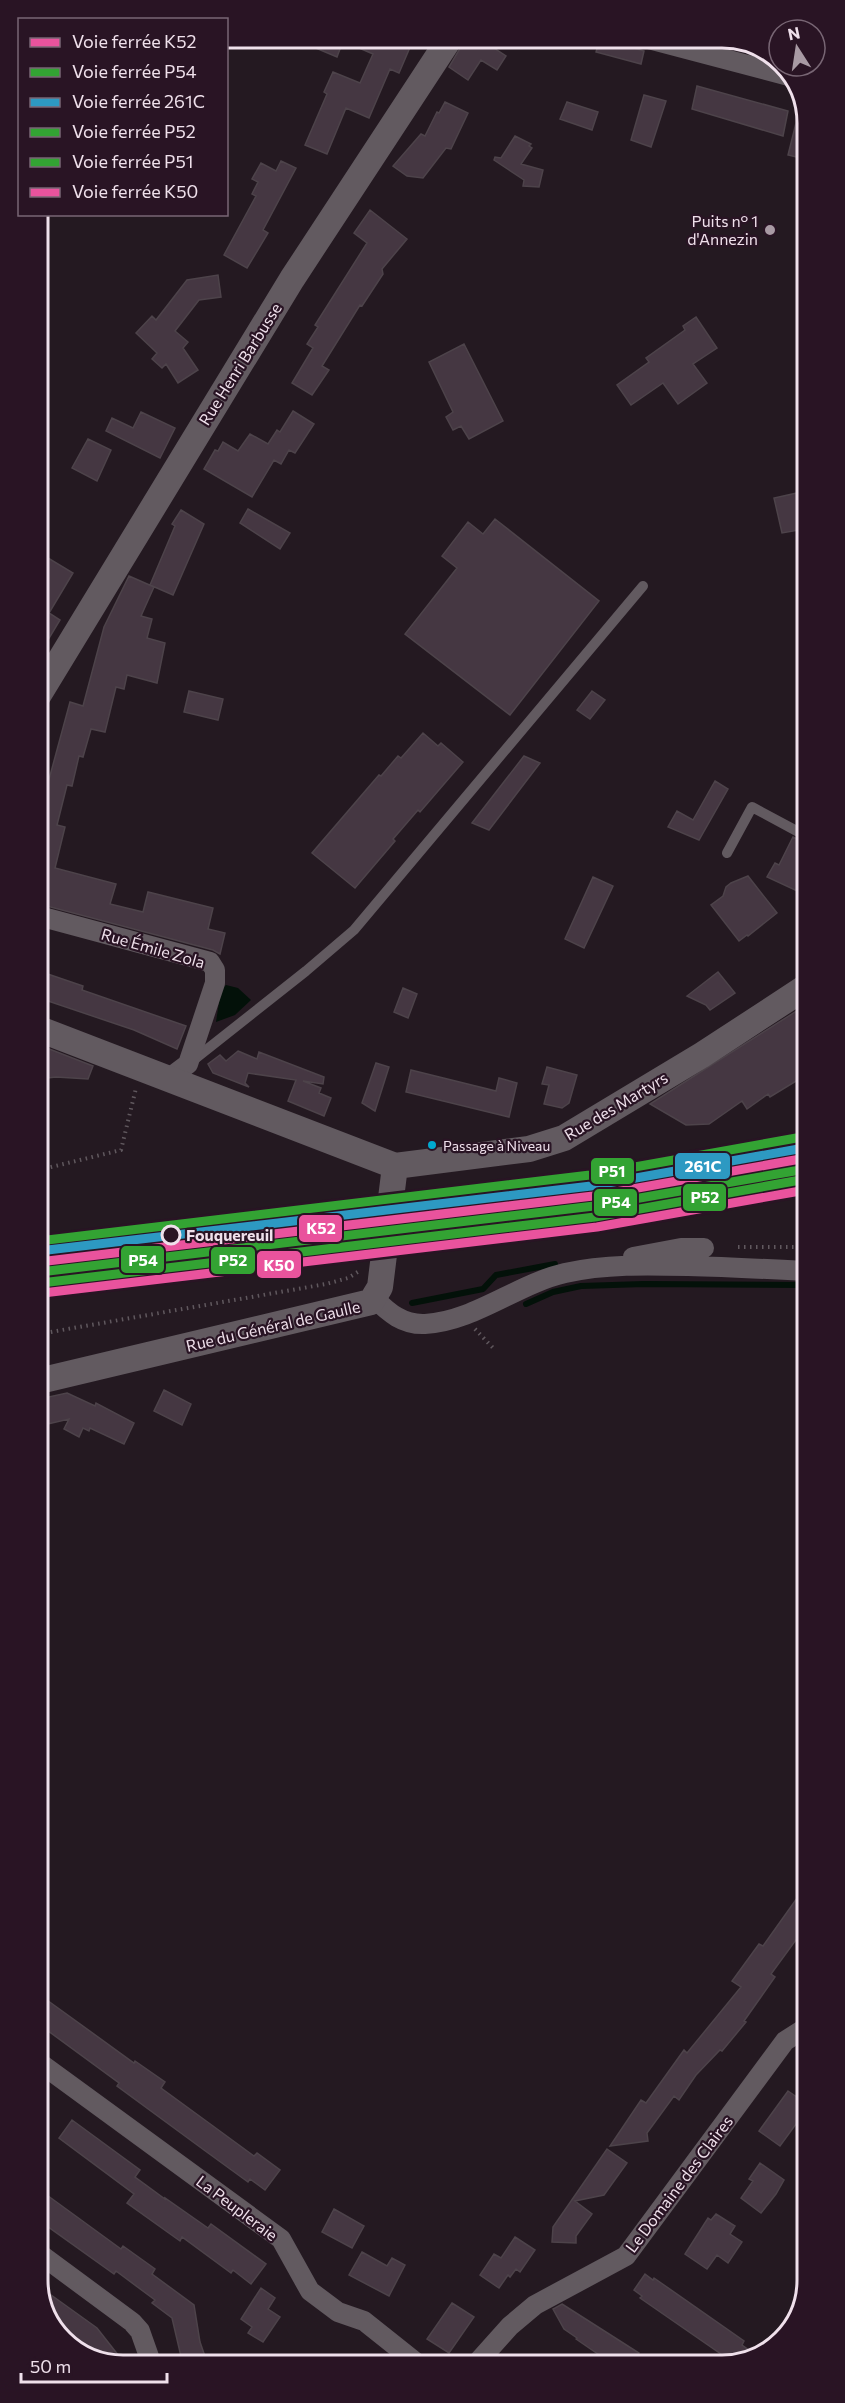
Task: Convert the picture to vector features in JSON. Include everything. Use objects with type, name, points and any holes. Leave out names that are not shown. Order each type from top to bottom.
[{"type":"street","name":"Rue Henri Barbusse","points":[[48,680],[292,279],[443,48]]},
{"type":"street","points":[[683,48],[767,70]]},
{"type":"street","name":"Rue Émile Zola","points":[[48,918],[210,962],[215,970],[215,983],[178,1071]]},
{"type":"street","name":"Rue des Martyrs","points":[[178,1071],[395,1166],[529,1149],[564,1138],[702,1055],[797,993]]},
{"type":"street","points":[[48,1032],[141,1067],[178,1071]]},
{"type":"street","name":"Rue du Général de Gaulle","points":[[48,1379],[367,1304],[374,1298],[380,1287],[395,1166]]},
{"type":"street","points":[[374,1298],[385,1310],[405,1322],[423,1324],[464,1315],[545,1279],[658,1252],[681,1248],[704,1248]]},
{"type":"street","points":[[597,1268],[671,1266],[797,1271]]},
{"type":"street","name":"Le Domaine des Claires","points":[[484,2355],[510,2326],[536,2305],[626,2256],[785,2041],[797,2033]]},
{"type":"street","name":"La Peupleraie","points":[[48,2069],[280,2239],[310,2291],[338,2312],[364,2321],[407,2355]]},
{"type":"street","points":[[48,2260],[132,2322],[140,2331],[148,2355]]},
{"type":"lane","points":[[178,1071],[306,971],[354,930],[643,586]]},
{"type":"lane","points":[[727,853],[752,807],[797,831]]},
{"type":"path","points":[[48,1168],[121,1150],[141,1067]]},
{"type":"path","points":[[730,1247],[797,1247]]},
{"type":"path","points":[[48,1333],[335,1282]]},
{"type":"path","points":[[464,1315],[495,1350]]},
{"type":"shaded area","points":[[226,985],[238,988],[251,1000],[235,1015],[216,1022],[221,989]]},
{"type":"building","points":[[316,48],[340,48],[337,57]]},
{"type":"building","points":[[359,48],[410,48],[399,73],[390,69],[369,118],[346,108],[327,154],[305,145],[327,94],[324,92],[333,72],[360,83],[373,54]]},
{"type":"building","points":[[460,48],[494,48],[506,56],[497,70],[481,60],[468,80],[449,67]]},
{"type":"building","points":[[597,48],[634,48],[644,51],[641,64],[596,52]]},
{"type":"building","points":[[697,86],[788,111],[783,136],[692,109]]},
{"type":"building","points":[[644,95],[666,101],[651,147],[631,140]]},
{"type":"building","points":[[445,102],[468,113],[451,149],[446,148],[423,178],[407,176],[393,166],[421,134],[425,136],[437,112],[439,113]]},
{"type":"building","points":[[567,102],[598,112],[592,130],[560,119]]},
{"type":"building","points":[[797,120],[797,157],[788,155]]},
{"type":"building","points":[[515,136],[531,144],[529,146],[532,148],[521,164],[543,170],[539,187],[523,186],[524,180],[494,160],[495,157],[501,158]]},
{"type":"building","points":[[281,161],[296,168],[263,230],[268,233],[247,268],[224,255],[256,196],[252,194],[258,182],[252,179],[261,163],[276,171]]},
{"type":"building","points":[[370,210],[407,239],[382,269],[383,274],[362,306],[360,305],[322,366],[329,370],[312,395],[292,383],[313,348],[307,344],[318,327],[315,325],[367,243],[354,233]]},
{"type":"building","points":[[218,275],[221,297],[199,300],[175,331],[188,342],[183,348],[198,370],[178,383],[166,364],[162,368],[152,359],[157,353],[136,333],[152,316],[156,320],[187,280]]},
{"type":"building","points":[[696,317],[717,348],[693,364],[707,383],[678,404],[663,383],[631,405],[617,385],[649,362],[646,358],[685,330],[683,326]]},
{"type":"building","points":[[464,344],[503,421],[469,439],[461,426],[453,430],[446,417],[453,412],[429,362]]},
{"type":"building","points":[[293,411],[314,424],[295,453],[289,450],[281,464],[274,460],[252,497],[204,469],[215,450],[218,451],[223,442],[238,451],[250,434],[268,444],[277,430],[280,432]]},
{"type":"building","points":[[141,412],[175,428],[160,458],[106,431],[112,418],[133,428]]},
{"type":"building","points":[[88,439],[111,450],[97,481],[72,468]]},
{"type":"building","points":[[797,493],[797,530],[782,533],[774,498]]},
{"type":"building","points":[[248,509],[290,533],[280,549],[240,523]]},
{"type":"building","points":[[181,510],[204,524],[173,595],[150,585],[175,526],[172,524]]},
{"type":"building","points":[[495,519],[599,601],[510,715],[405,634],[457,568],[442,556],[468,522],[483,534]]},
{"type":"building","points":[[48,558],[73,573],[49,613],[60,620],[48,640]]},
{"type":"building","points":[[129,576],[154,587],[141,616],[152,619],[147,638],[165,643],[157,683],[127,675],[124,689],[116,687],[105,732],[91,729],[83,757],[79,756],[72,786],[67,785],[57,825],[65,827],[55,868],[116,884],[110,904],[143,912],[148,892],[213,908],[208,929],[225,933],[220,954],[213,950],[48,906],[48,783],[70,702],[83,706],[104,627]]},
{"type":"building","points":[[189,691],[223,699],[218,720],[184,712]]},
{"type":"building","points":[[592,691],[605,700],[590,719],[577,710]]},
{"type":"building","points":[[423,733],[438,746],[441,743],[463,762],[420,812],[418,810],[393,839],[395,841],[355,888],[312,853],[379,775],[381,776],[398,756],[401,758]]},
{"type":"building","points":[[524,756],[540,763],[489,830],[472,823]]},
{"type":"building","points":[[715,781],[728,789],[699,840],[668,827],[677,811],[693,820]]},
{"type":"building","points":[[793,837],[797,839],[797,891],[767,877],[775,863],[779,865]]},
{"type":"building","points":[[748,876],[777,913],[739,941],[711,905],[723,896],[726,887],[731,883]]},
{"type":"building","points":[[593,877],[613,886],[584,948],[565,939]]},
{"type":"building","points":[[718,972],[735,993],[710,1010],[706,1005],[687,996]]},
{"type":"building","points":[[48,974],[83,986],[82,990],[186,1026],[177,1049],[134,1030],[48,1001]]},
{"type":"building","points":[[403,988],[417,994],[408,1018],[394,1012]]},
{"type":"building","points":[[797,1011],[797,1080],[770,1097],[768,1094],[747,1109],[742,1101],[709,1124],[686,1125],[650,1104]]},
{"type":"building","points":[[48,1048],[93,1066],[88,1079],[48,1078]]},
{"type":"building","points":[[238,1051],[257,1059],[259,1052],[324,1077],[323,1084],[303,1081],[321,1088],[319,1093],[331,1098],[324,1116],[288,1101],[296,1080],[248,1073],[245,1083],[249,1087],[213,1073],[208,1064],[220,1055],[226,1061]]},
{"type":"building","points":[[376,1063],[389,1067],[375,1111],[362,1103]]},
{"type":"building","points":[[547,1067],[577,1075],[569,1103],[562,1108],[544,1104],[549,1085],[542,1084]]},
{"type":"building","points":[[411,1070],[496,1091],[499,1078],[517,1083],[509,1117],[406,1092]]},
{"type":"building","points":[[164,1390],[191,1404],[182,1425],[154,1411]]},
{"type":"building","points":[[67,1393],[95,1406],[96,1403],[134,1423],[124,1444],[90,1428],[89,1431],[83,1428],[79,1437],[64,1429],[69,1419],[48,1424],[48,1397]]},
{"type":"building","points":[[797,1898],[797,1938],[771,1974],[775,1977],[744,2021],[746,2022],[722,2051],[720,2050],[696,2075],[679,2100],[674,2096],[647,2133],[648,2141],[610,2146],[641,2100],[646,2103],[684,2050],[687,2053],[741,1987],[732,1981],[759,1944],[763,1946]]},
{"type":"building","points":[[48,2001],[134,2063],[135,2061],[165,2082],[161,2088],[254,2156],[257,2153],[280,2170],[265,2190],[250,2179],[248,2182],[117,2086],[119,2083],[48,2031]]},
{"type":"building","points":[[788,2091],[797,2097],[797,2123],[780,2146],[759,2131]]},
{"type":"building","points":[[72,2120],[140,2170],[135,2177],[208,2228],[211,2224],[266,2264],[251,2284],[233,2270],[231,2273],[182,2237],[180,2241],[127,2203],[134,2194],[59,2138]]},
{"type":"building","points":[[607,2149],[627,2163],[604,2195],[575,2201],[592,2214],[576,2236],[576,2243],[552,2242],[553,2227]]},
{"type":"building","points":[[760,2163],[784,2180],[761,2213],[741,2198],[753,2181],[749,2179]]},
{"type":"building","points":[[48,2196],[121,2249],[123,2246],[155,2269],[152,2274],[194,2305],[205,2355],[181,2355],[172,2318],[152,2303],[155,2300],[116,2271],[114,2274],[48,2227]]},
{"type":"building","points":[[334,2209],[364,2226],[352,2248],[322,2232]]},
{"type":"building","points":[[716,2214],[735,2226],[730,2234],[742,2242],[728,2263],[717,2255],[707,2269],[685,2254],[708,2218],[711,2220]]},
{"type":"building","points":[[515,2237],[535,2250],[520,2272],[516,2269],[510,2277],[508,2275],[499,2288],[480,2275],[494,2254],[501,2258]]},
{"type":"building","points":[[362,2252],[387,2266],[392,2258],[405,2265],[389,2296],[349,2275]]},
{"type":"building","points":[[645,2274],[653,2280],[654,2278],[744,2341],[742,2345],[749,2350],[722,2355],[640,2298],[642,2296],[634,2290]]},
{"type":"building","points":[[261,2288],[275,2298],[268,2309],[280,2317],[263,2342],[248,2333],[252,2327],[241,2319]]},
{"type":"building","points":[[50,2294],[97,2328],[118,2355],[99,2351],[77,2340],[61,2322]]},
{"type":"building","points":[[452,2303],[474,2317],[449,2353],[427,2339]]},
{"type":"building","points":[[562,2304],[639,2353],[638,2355],[599,2355],[564,2329],[553,2309]]},
{"type":"waterway","points":[[48,1293],[315,1262]]},
{"type":"waterway","points":[[412,1303],[483,1289],[496,1275],[555,1264]]},
{"type":"waterway","points":[[526,1304],[553,1292],[581,1286],[797,1285]]},
{"type":"rail line","name":"P51","points":[[48,1240],[590,1175],[797,1138]]},
{"type":"rail line","name":"261C","points":[[48,1250],[591,1186],[797,1149]]},
{"type":"rail line","name":"K52","points":[[48,1261],[593,1196],[797,1160]]},
{"type":"rail line","name":"P54","points":[[48,1271],[594,1206],[797,1171]]},
{"type":"rail line","name":"P52","points":[[48,1282],[595,1217],[797,1181]]},
{"type":"rail line","name":"K50","points":[[48,1292],[597,1227],[797,1192]]},
{"type":"place","name":"Puits n° 1 d'Annezin","points":[[770,230]]},
{"type":"place","name":"Passage à Niveau","points":[[432,1145]]},
{"type":"place","name":"Fouquereuil","points":[[171,1235]]}]
